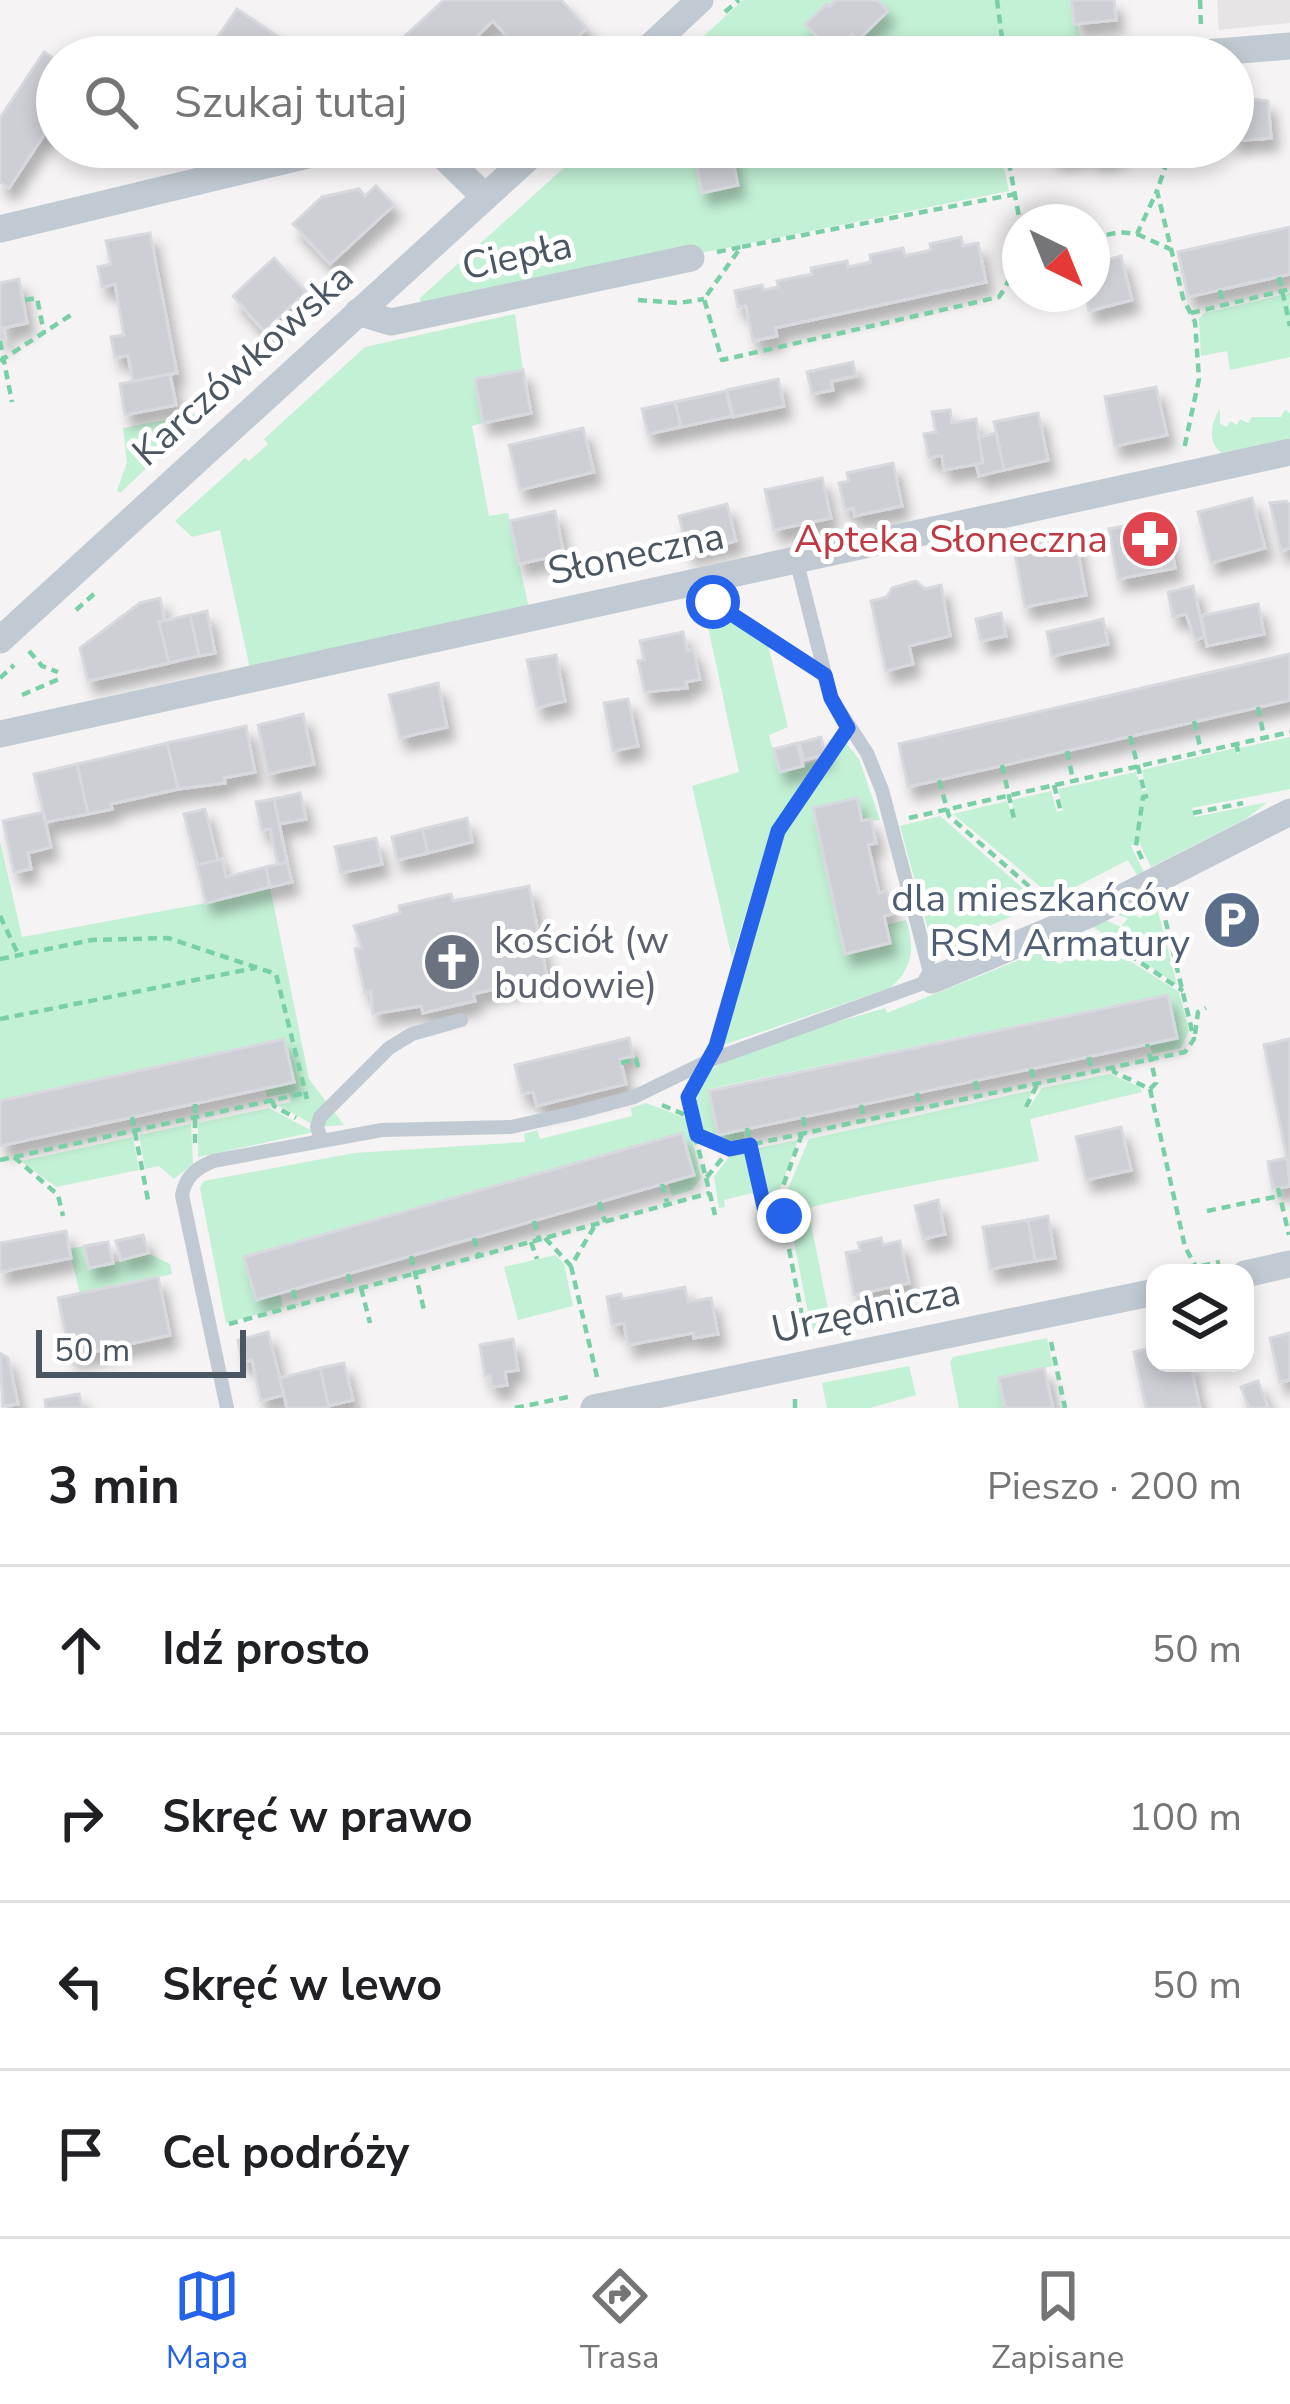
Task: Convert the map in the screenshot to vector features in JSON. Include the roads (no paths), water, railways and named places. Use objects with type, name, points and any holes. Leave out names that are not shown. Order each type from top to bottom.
[{"type":"street","points":[[661,36],[700,0]]},
{"type":"street","points":[[1254,49],[1290,46]]},
{"type":"street","points":[[0,229],[254,168]]},
{"type":"street","points":[[455,168],[485,197]]},
{"type":"street","name":"Karczówkowska","points":[[0,640],[517,168]]},
{"type":"street","name":"Ciepła","points":[[358,312],[392,322],[691,258]]},
{"type":"street","name":"Słoneczna","points":[[0,734],[1290,452]]},
{"type":"street","points":[[932,980],[1071,923],[1290,812]]},
{"type":"street","points":[[1254,1272],[1290,1264]]},
{"type":"street","name":"Urzędnicza","points":[[596,1399],[1146,1294]]},
{"type":"lane","points":[[227,1408],[182,1195],[185,1180],[213,1161],[319,1133],[511,1127],[634,1097],[708,1061],[932,980],[882,790],[867,753],[831,698],[796,559]]},
{"type":"lane","points":[[319,1133],[329,1106],[389,1048],[412,1034],[461,1020]]},
{"type":"place","name":"Apteka Słoneczna","points":[[1150,539]]},
{"type":"place","name":"dla mieszkańców RSM Armatury","points":[[1232,920]]},
{"type":"place","name":"kościół (w budowie)","points":[[452,962]]}]
